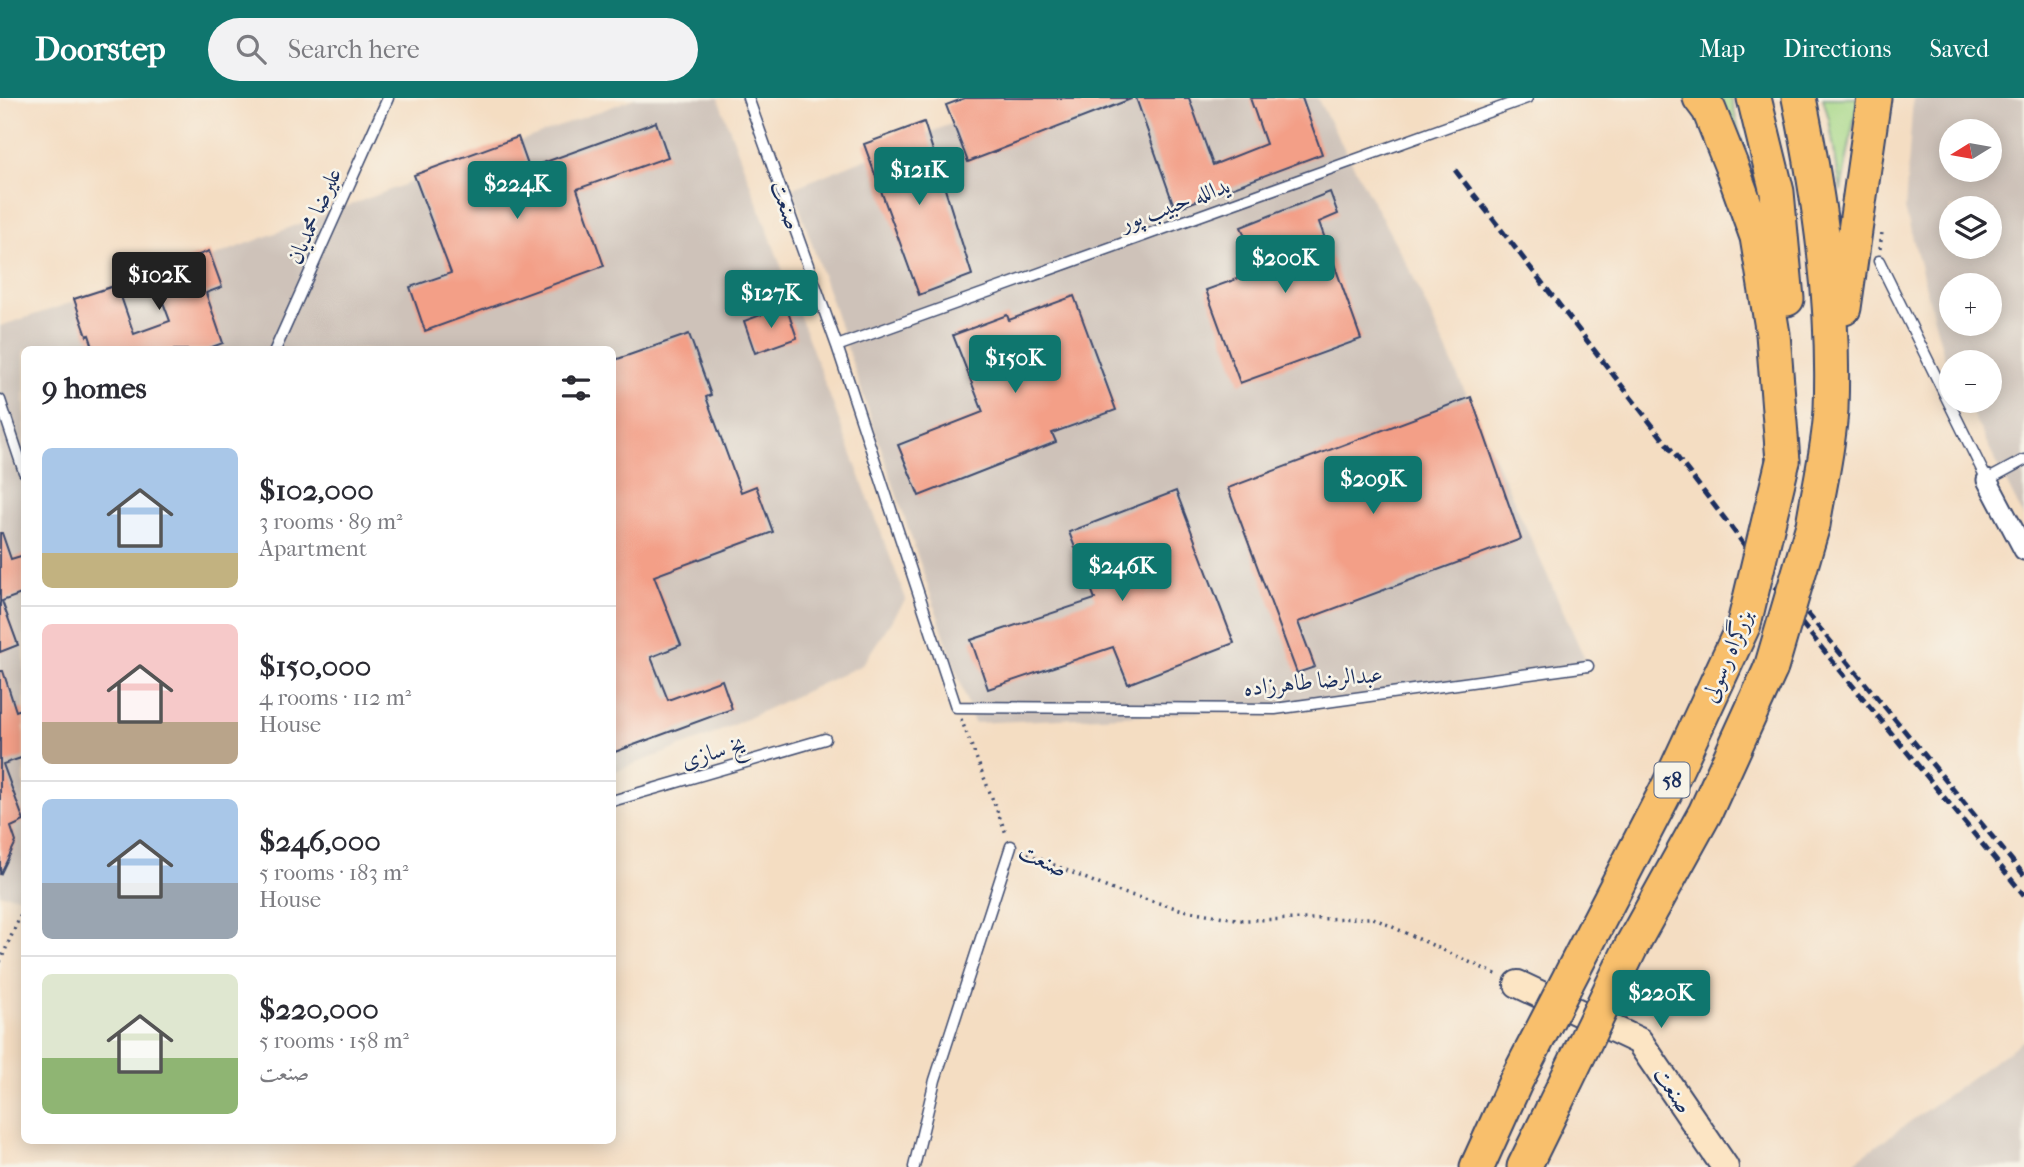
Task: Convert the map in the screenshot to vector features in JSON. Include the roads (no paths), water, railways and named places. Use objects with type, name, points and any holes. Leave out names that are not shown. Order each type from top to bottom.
[{"type":"highway","points":[[1700,98],[1709,110],[1757,237],[1773,334],[1783,461]]},
{"type":"highway","name":"بزرگراه رسولی","points":[[1476,1167],[1516,1082],[1671,783],[1744,624],[1783,461],[1790,335],[1777,192],[1754,98]]},
{"type":"highway","name":"بزرگراه رسولی","points":[[1524,1167],[1632,945],[1705,813],[1771,668],[1813,525],[1830,411],[1829,286],[1816,182],[1799,98]]},
{"type":"highway","points":[[1830,411],[1874,98]]},
{"type":"street","points":[[1987,480],[2024,550]]},
{"type":"street","name":"صنعت","points":[[1518,984],[1639,1041],[1725,1167]]},
{"type":"lane","name":"علیرضا محمدیان","points":[[277,346],[388,98]]},
{"type":"lane","name":"صنعت","points":[[748,98],[837,346],[956,707]]},
{"type":"lane","name":"یدالله حبیب پور","points":[[837,346],[1527,98]]},
{"type":"lane","points":[[1879,261],[1987,480],[2024,460]]},
{"type":"lane","points":[[0,400],[21,463]]},
{"type":"lane","name":"عبدالرضا طاهرزاده","points":[[956,707],[1275,709],[1588,666]]},
{"type":"lane","name":"یخ سازی","points":[[616,800],[825,739]]},
{"type":"lane","points":[[914,1167],[935,1080],[1011,846]]},
{"type":"railway","points":[[1455,170],[1731,527],[1803,625],[2024,895]]},
{"type":"railway","points":[[1807,613],[2024,875]]}]
